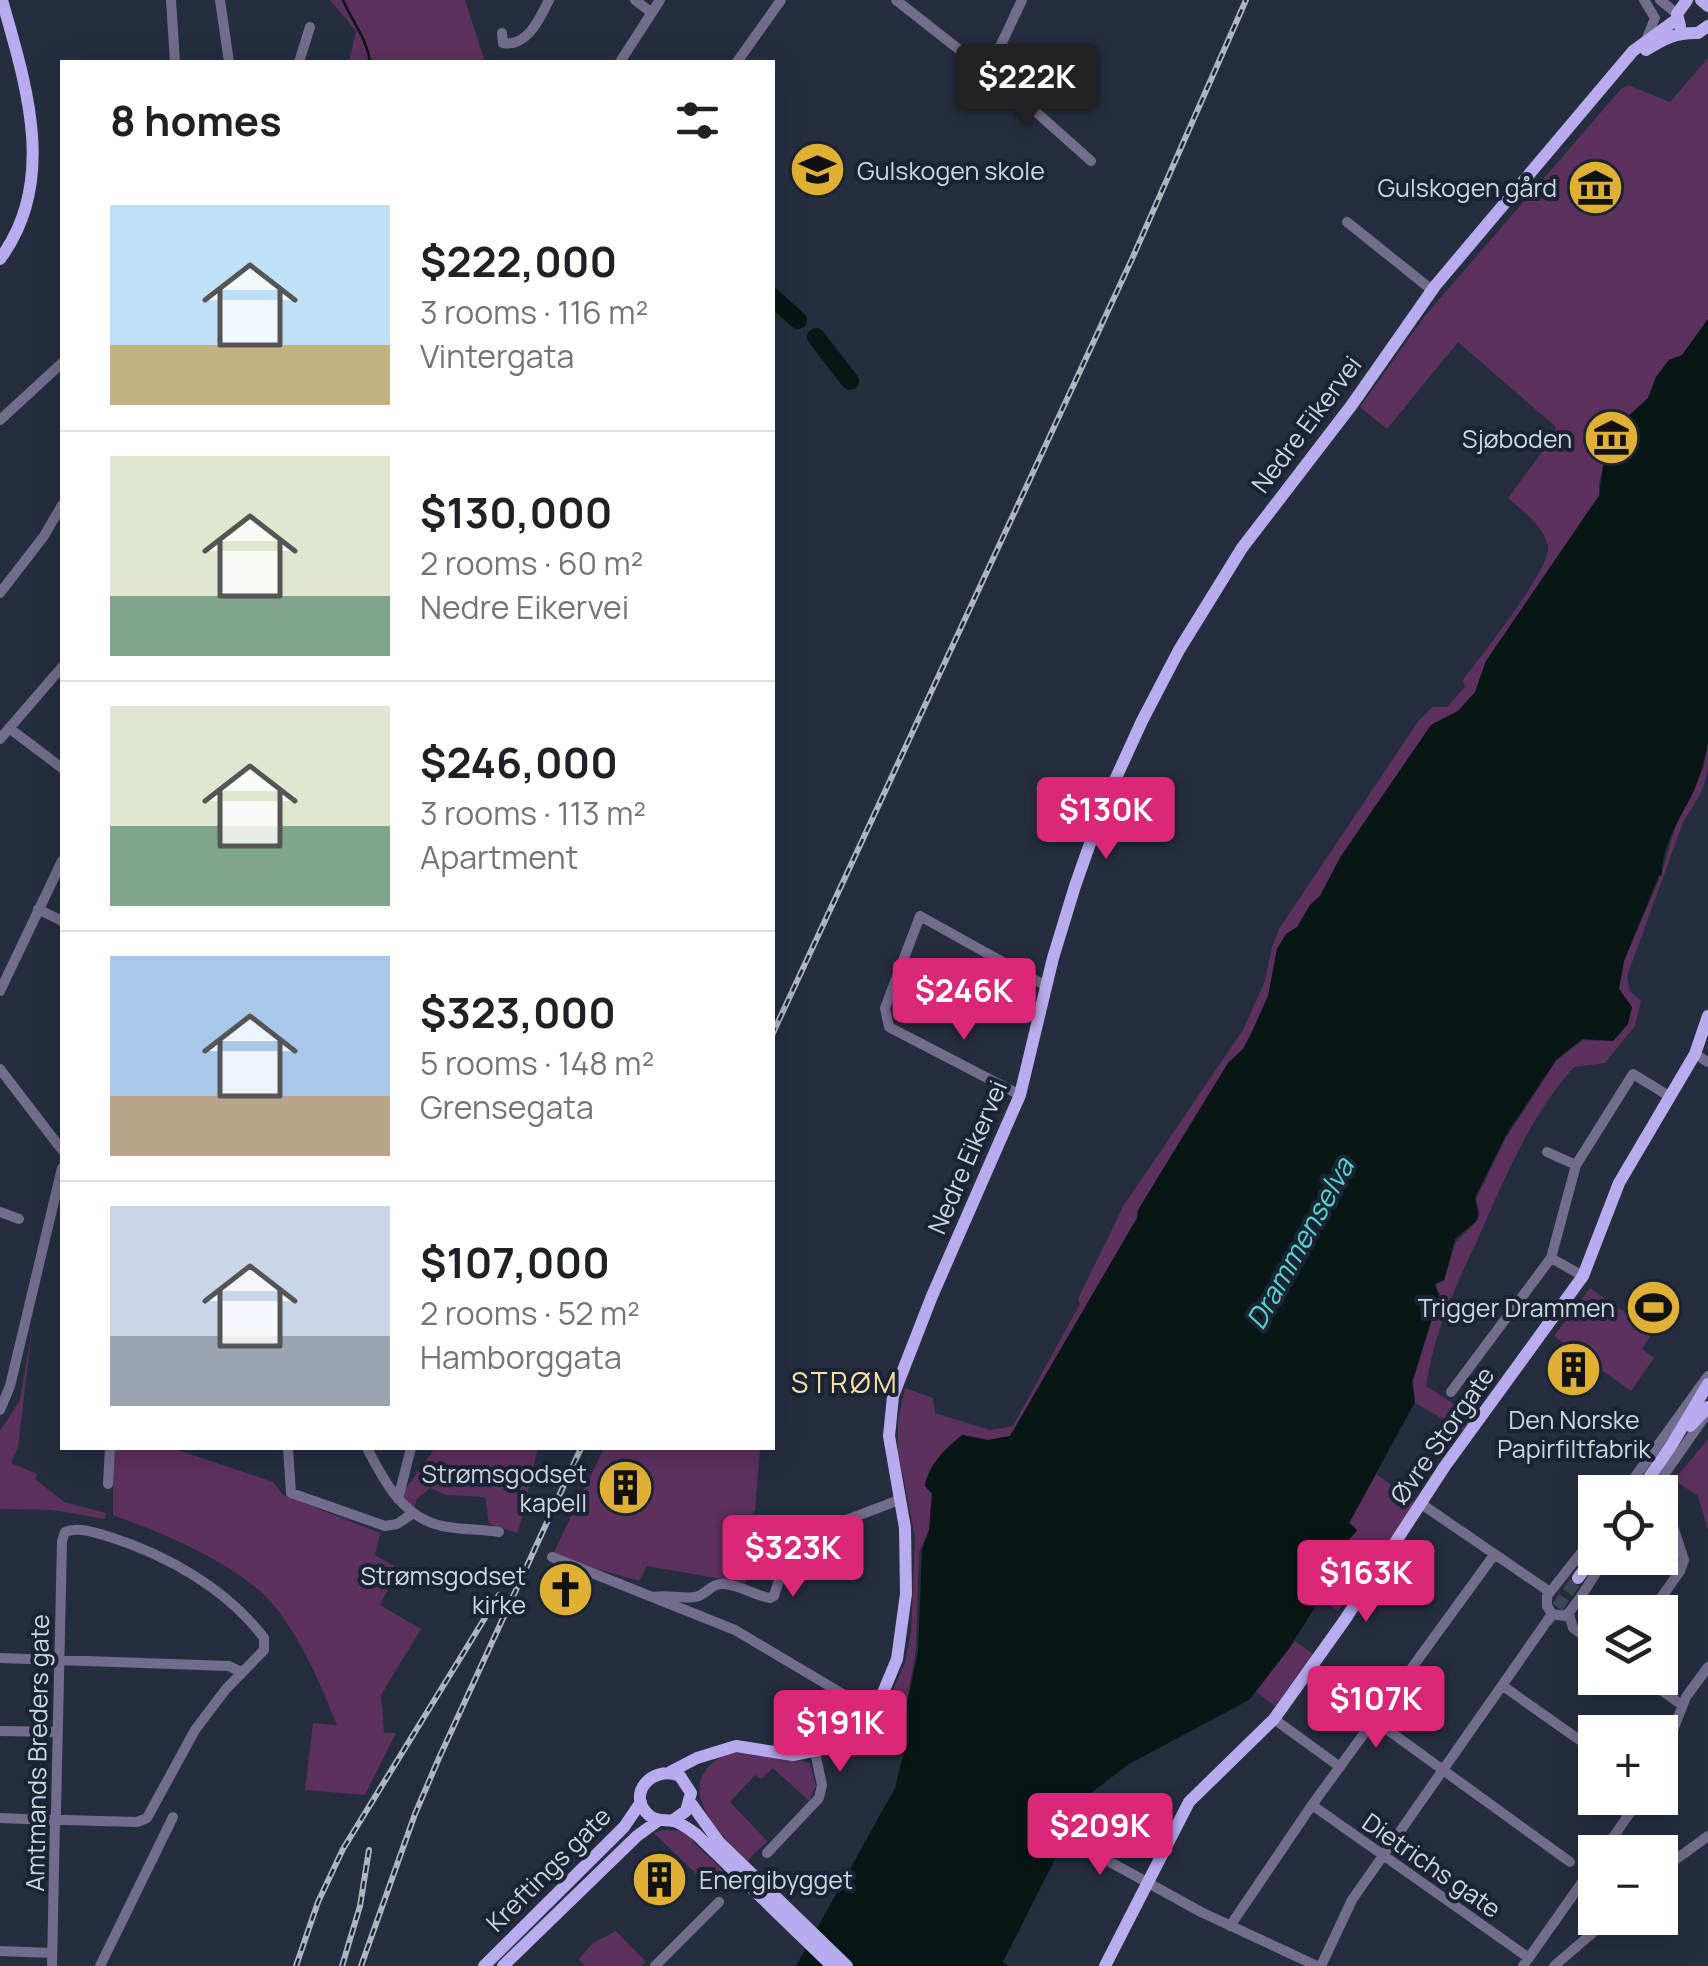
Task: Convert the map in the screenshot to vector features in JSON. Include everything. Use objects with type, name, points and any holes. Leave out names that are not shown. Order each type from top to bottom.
[{"type":"main road","points":[[0,260],[24,218],[33,169],[27,95],[4,28],[2,0]]},
{"type":"main road","points":[[1681,9],[1686,32],[1706,30]]},
{"type":"main road","name":"Nedre Eikervei","points":[[872,1712],[897,1659],[904,1620],[906,1556],[889,1436],[893,1396],[1020,1095],[1046,986],[1097,824],[1171,664],[1242,548],[1351,406],[1432,290],[1644,42],[1681,9]]},
{"type":"main road","name":"Nedre Eikervei","points":[[1630,58],[1686,32]]},
{"type":"main road","name":"Øvre Storgate","points":[[1105,1966],[1189,1802],[1274,1719],[1420,1504],[1584,1276],[1619,1184],[1694,1054],[1708,1016]]},
{"type":"main road","points":[[1651,1475],[1708,1384]]},
{"type":"main road","points":[[1671,1446],[1708,1409]]},
{"type":"main road","points":[[847,1966],[696,1834],[647,1813],[641,1802],[654,1774],[670,1772],[696,1758],[736,1746],[786,1754],[815,1752],[844,1740],[872,1712]]},
{"type":"main road","points":[[666,1821],[681,1816],[699,1768],[712,1754]]},
{"type":"main road","points":[[670,1772],[680,1776],[708,1830],[736,1866]]},
{"type":"main road","name":"Kreftings gate","points":[[484,1966],[624,1827],[641,1802]]},
{"type":"main road","name":"Kreftings gate","points":[[503,1966],[636,1836],[666,1821]]},
{"type":"main road","points":[[802,1930],[832,1966]]},
{"type":"street","points":[[171,0],[175,60]]},
{"type":"street","points":[[220,0],[229,60]]},
{"type":"street","points":[[502,33],[504,43],[512,45],[524,40],[549,0]]},
{"type":"street","points":[[635,0],[652,13]]},
{"type":"street","points":[[621,60],[660,0]]},
{"type":"street","points":[[738,60],[781,0]]},
{"type":"street","points":[[896,0],[990,70],[1091,160]]},
{"type":"street","points":[[990,70],[1022,0]]},
{"type":"street","points":[[1644,0],[1655,18],[1644,42]]},
{"type":"street","points":[[1661,0],[1681,9]]},
{"type":"street","points":[[300,60],[310,27]]},
{"type":"street","points":[[1347,222],[1432,290]]},
{"type":"street","points":[[0,420],[60,365]]},
{"type":"street","points":[[0,593],[60,508]]},
{"type":"street","points":[[0,739],[60,668]]},
{"type":"street","points":[[9,728],[60,766]]},
{"type":"street","points":[[0,990],[60,864]]},
{"type":"street","points":[[38,909],[60,920]]},
{"type":"street","points":[[1020,1095],[889,1027],[885,1008],[920,916],[1046,986]]},
{"type":"street","points":[[1694,1054],[1708,1062]]},
{"type":"street","points":[[0,1069],[60,1147]]},
{"type":"street","name":"Øvre Storgate","points":[[1451,1392],[1551,1258],[1576,1165],[1632,1074],[1669,1096]]},
{"type":"street","points":[[1547,1152],[1576,1165]]},
{"type":"street","points":[[0,1410],[8,1393],[60,1188]]},
{"type":"street","points":[[0,1212],[19,1219]]},
{"type":"street","points":[[1551,1258],[1584,1276]]},
{"type":"street","points":[[1636,1475],[1708,1376]]},
{"type":"street","points":[[1665,1475],[1708,1409]]},
{"type":"street","points":[[108,1484],[110,1450]]},
{"type":"street","points":[[288,1450],[290,1493],[386,1526],[412,1514]]},
{"type":"street","points":[[368,1450],[398,1499],[412,1514],[437,1525],[498,1532]]},
{"type":"street","points":[[398,1499],[410,1450]]},
{"type":"street","points":[[653,1597],[693,1597],[710,1586],[724,1584],[770,1598],[774,1596],[791,1540],[899,1500]]},
{"type":"street","points":[[1420,1504],[1553,1590],[1569,1590],[1575,1603]]},
{"type":"street","name":"Amtmands Breders gate","points":[[52,1966],[65,1532],[75,1529],[128,1543],[212,1589],[242,1614],[266,1642],[264,1650],[242,1672]]},
{"type":"street","points":[[1678,1545],[1684,1560],[1678,1574]]},
{"type":"street","points":[[1230,1926],[1312,1805],[1494,1554]]},
{"type":"street","points":[[1552,1614],[1546,1601],[1578,1557]]},
{"type":"street","points":[[544,1595],[556,1559],[735,1630],[872,1712]]},
{"type":"street","points":[[1578,1632],[1569,1614],[1594,1575]]},
{"type":"street","points":[[1552,1614],[1569,1614]]},
{"type":"street","points":[[1072,1841],[1230,1926],[1319,1966],[1352,1900],[1552,1614]]},
{"type":"street","points":[[0,1658],[229,1666],[242,1672],[195,1730],[147,1818],[137,1822],[0,1818]]},
{"type":"street","points":[[1678,1716],[1708,1667]]},
{"type":"street","points":[[1503,1686],[1578,1739]]},
{"type":"street","points":[[1668,1695],[1682,1705]]},
{"type":"street","points":[[1274,1719],[1340,1767]]},
{"type":"street","points":[[1374,1720],[1570,1862]]},
{"type":"street","points":[[0,1731],[58,1732]]},
{"type":"street","points":[[768,1853],[819,1798],[822,1786],[815,1752]]},
{"type":"street","name":"Dietrichs gate","points":[[1312,1805],[1526,1962]]},
{"type":"street","points":[[100,1966],[173,1817]]},
{"type":"street","points":[[1678,1858],[1708,1836]]},
{"type":"street","points":[[1526,1962],[1578,1888]]},
{"type":"street","points":[[654,1966],[719,1902]]},
{"type":"street","points":[[1554,1966],[1590,1935]]},
{"type":"street","points":[[0,1951],[52,1952]]},
{"type":"shaded area","points":[[330,0],[465,0],[484,60],[349,60],[356,31]]},
{"type":"shaded area","points":[[1708,58],[1708,319],[1682,355],[1669,360],[1656,377],[1648,398],[1609,446],[1599,495],[1486,661],[1475,692],[1458,711],[1431,725],[1340,857],[1320,896],[1297,927],[1286,934],[1277,949],[1268,996],[1243,1049],[1228,1063],[1138,1210],[1137,1218],[1010,1436],[988,1440],[962,1435],[932,1494],[929,1530],[919,1552],[916,1650],[903,1723],[894,1726],[900,1729],[895,1734],[873,1734],[905,1663],[911,1633],[915,1537],[898,1451],[898,1420],[905,1388],[933,1398],[935,1413],[990,1430],[1013,1426],[1080,1304],[1078,1299],[1124,1205],[1243,1030],[1265,981],[1279,929],[1419,720],[1433,707],[1447,707],[1465,687],[1463,680],[1527,592],[1546,557],[1548,546],[1542,532],[1508,498],[1553,437],[1556,427],[1458,342],[1387,429],[1360,407],[1424,317],[1621,89],[1628,85],[1670,102]]},
{"type":"shaded area","points":[[1708,743],[1704,784],[1684,820],[1627,976],[1630,991],[1641,1001],[1635,1026],[1605,1063],[1574,1067],[1544,1106],[1510,1169],[1441,1327],[1426,1386],[1474,1417],[1464,1431],[1415,1403],[1413,1381],[1440,1294],[1437,1283],[1444,1281],[1456,1242],[1477,1221],[1480,1214],[1476,1199],[1507,1136],[1556,1061],[1583,1040],[1613,1041],[1628,1024],[1632,1007],[1619,989],[1624,961],[1661,875],[1681,808],[1686,806],[1704,766]]},
{"type":"shaded area","points":[[1590,1288],[1653,1332],[1642,1349],[1654,1358],[1631,1391],[1554,1336]]},
{"type":"shaded area","points":[[32,1330],[18,1447],[11,1463],[37,1474],[35,1479],[64,1502],[106,1513],[105,1519],[52,1510],[0,1509],[0,1431],[20,1400]]},
{"type":"shaded area","points":[[1708,1439],[1708,1530],[1698,1496],[1678,1483],[1678,1475]]},
{"type":"shaded area","points":[[113,1450],[178,1450],[273,1482],[283,1495],[380,1533],[375,1555],[394,1566],[395,1576],[380,1605],[421,1629],[381,1695],[384,1733],[396,1733],[365,1795],[305,1790],[313,1723],[337,1725],[305,1653],[272,1603],[225,1566],[189,1546],[113,1515]]},
{"type":"shaded area","points":[[434,1450],[538,1450],[518,1533],[489,1524],[485,1497],[446,1495],[430,1488],[417,1499],[412,1514],[398,1499]]},
{"type":"shaded area","points":[[603,1450],[760,1450],[755,1510],[744,1526],[756,1537],[745,1583],[647,1566],[639,1581],[573,1562],[554,1552]]},
{"type":"shaded area","points":[[1376,1474],[1415,1502],[1388,1542],[1382,1541],[1338,1611],[1321,1600],[1334,1574],[1329,1563],[1357,1531],[1350,1522]]},
{"type":"shaded area","points":[[1295,1641],[1313,1654],[1275,1706],[1256,1692]]},
{"type":"shaded area","points":[[731,1752],[810,1763],[816,1786],[809,1801],[773,1768],[761,1779],[755,1775],[730,1802],[767,1841],[747,1861],[711,1820],[700,1791],[702,1776],[712,1763]]},
{"type":"shaded area","points":[[682,1831],[695,1839],[693,1842],[731,1878],[716,1893],[654,1833]]},
{"type":"shaded area","points":[[616,1931],[646,1962],[642,1966],[585,1966],[579,1959],[593,1943]]},
{"type":"water","name":"Drammenselva","points":[[1708,319],[1708,743],[1695,788],[1669,841],[1662,875],[1624,961],[1619,989],[1632,1007],[1628,1024],[1613,1041],[1582,1039],[1556,1060],[1506,1135],[1475,1198],[1476,1221],[1455,1239],[1444,1280],[1435,1284],[1439,1296],[1412,1382],[1415,1402],[1349,1523],[1357,1530],[1328,1563],[1317,1604],[1249,1700],[1129,1764],[1087,1796],[1003,1962],[1008,1966],[796,1966],[895,1788],[903,1756],[897,1736],[899,1729],[893,1726],[896,1720],[903,1722],[918,1652],[922,1550],[929,1530],[932,1494],[925,1486],[930,1471],[962,1435],[988,1440],[1010,1436],[1137,1218],[1138,1210],[1228,1063],[1243,1049],[1268,996],[1277,949],[1286,934],[1297,927],[1320,896],[1340,858],[1431,725],[1458,711],[1475,692],[1486,661],[1599,496],[1606,445],[1612,431],[1648,398],[1656,377],[1669,360],[1682,355]]},
{"type":"waterway","points":[[343,0],[370,60]]},
{"type":"waterway","points":[[775,300],[798,320]]},
{"type":"waterway","points":[[816,337],[850,381]]},
{"type":"tunnel","points":[[1547,1622],[1578,1578]]},
{"type":"railway","points":[[775,1029],[1132,259],[1246,0]]},
{"type":"railway","points":[[361,1966],[415,1814],[580,1450]]},
{"type":"railway","points":[[296,1966],[318,1902],[343,1849],[499,1595]]},
{"type":"railway","points":[[342,1966],[360,1906],[369,1850]]},
{"type":"place","name":"Gulskogen skole","points":[[818,170]]},
{"type":"place","name":"Gulskogen gård","points":[[1596,187]]},
{"type":"place","name":"Sjøboden","points":[[1611,438]]},
{"type":"place","name":"Trigger Drammen","points":[[1654,1307]]},
{"type":"place","name":"Den Norske Papirfiltfabrik","points":[[1574,1370]]},
{"type":"place","name":"Strømsgodset kapell","points":[[626,1487]]},
{"type":"place","name":"Strømsgodset kirke","points":[[565,1589]]},
{"type":"place","name":"Energibygget","points":[[660,1879]]},
{"type":"district","name":"STRØM","points":[[845,1382]]}]
